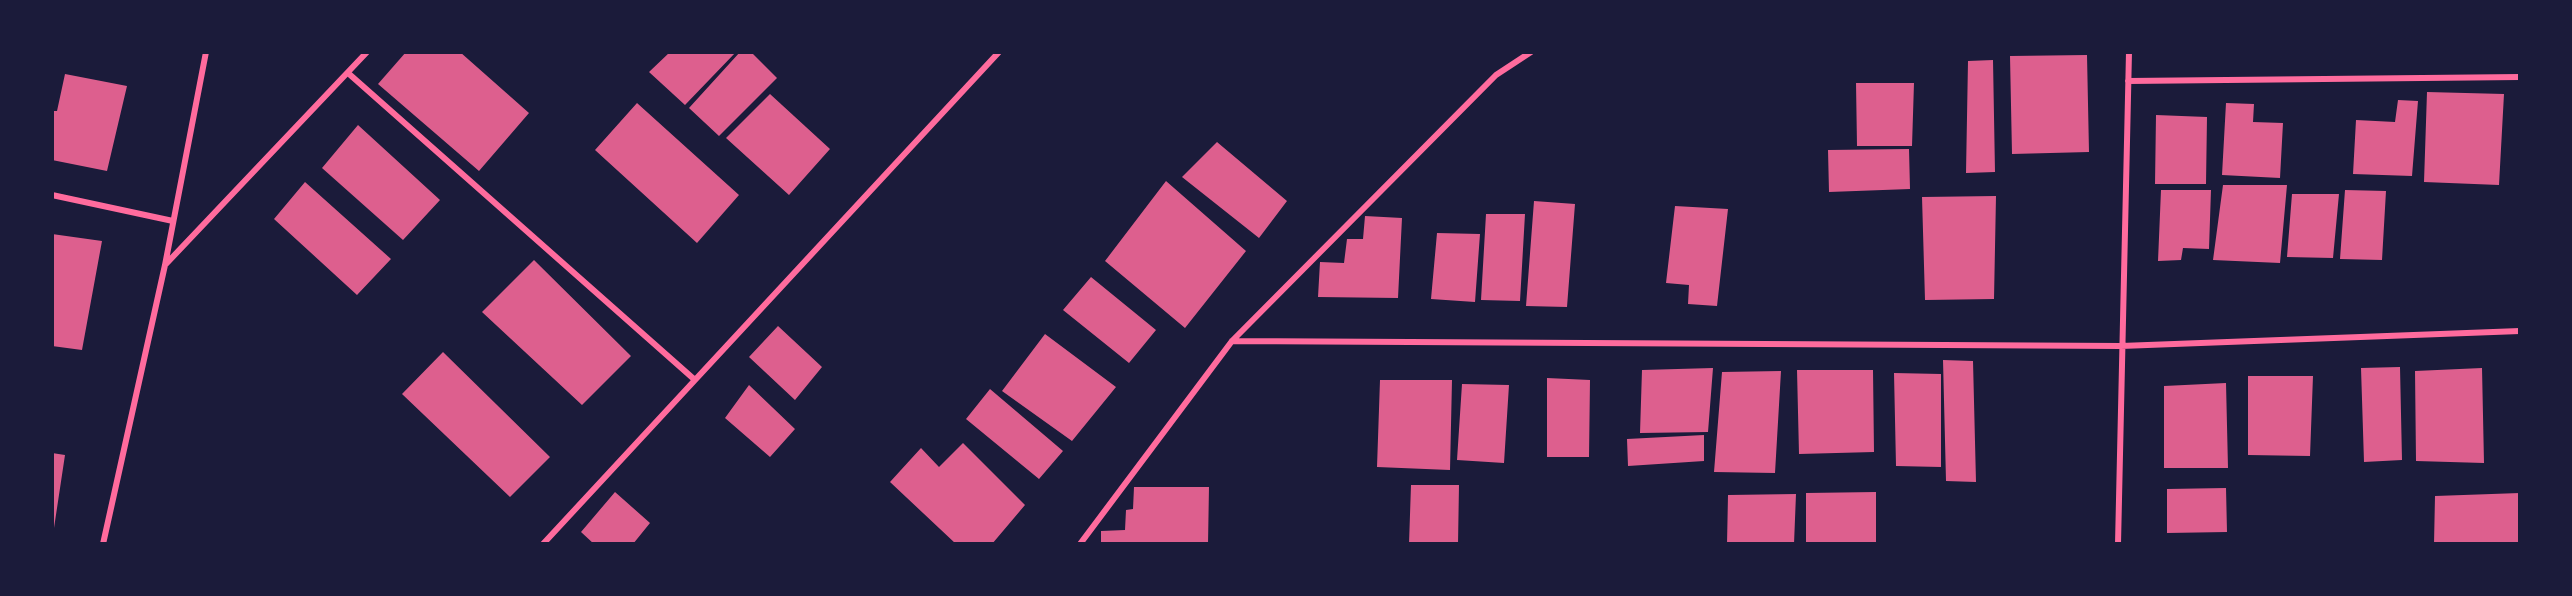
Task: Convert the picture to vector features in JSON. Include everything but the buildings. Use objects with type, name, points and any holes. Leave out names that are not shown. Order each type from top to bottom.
[{"type":"street","points":[[103,543],[165,265],[206,52]]},
{"type":"street","points":[[165,265],[367,52]]},
{"type":"street","points":[[543,543],[999,52]]},
{"type":"street","points":[[1080,543],[1232,341],[1497,75],[1531,52]]},
{"type":"street","points":[[2118,543],[2129,52]]},
{"type":"street","points":[[348,73],[695,380]]},
{"type":"street","points":[[2128,81],[2520,77]]},
{"type":"street","points":[[52,195],[173,221]]},
{"type":"street","points":[[1232,341],[2121,346],[2520,332]]}]
